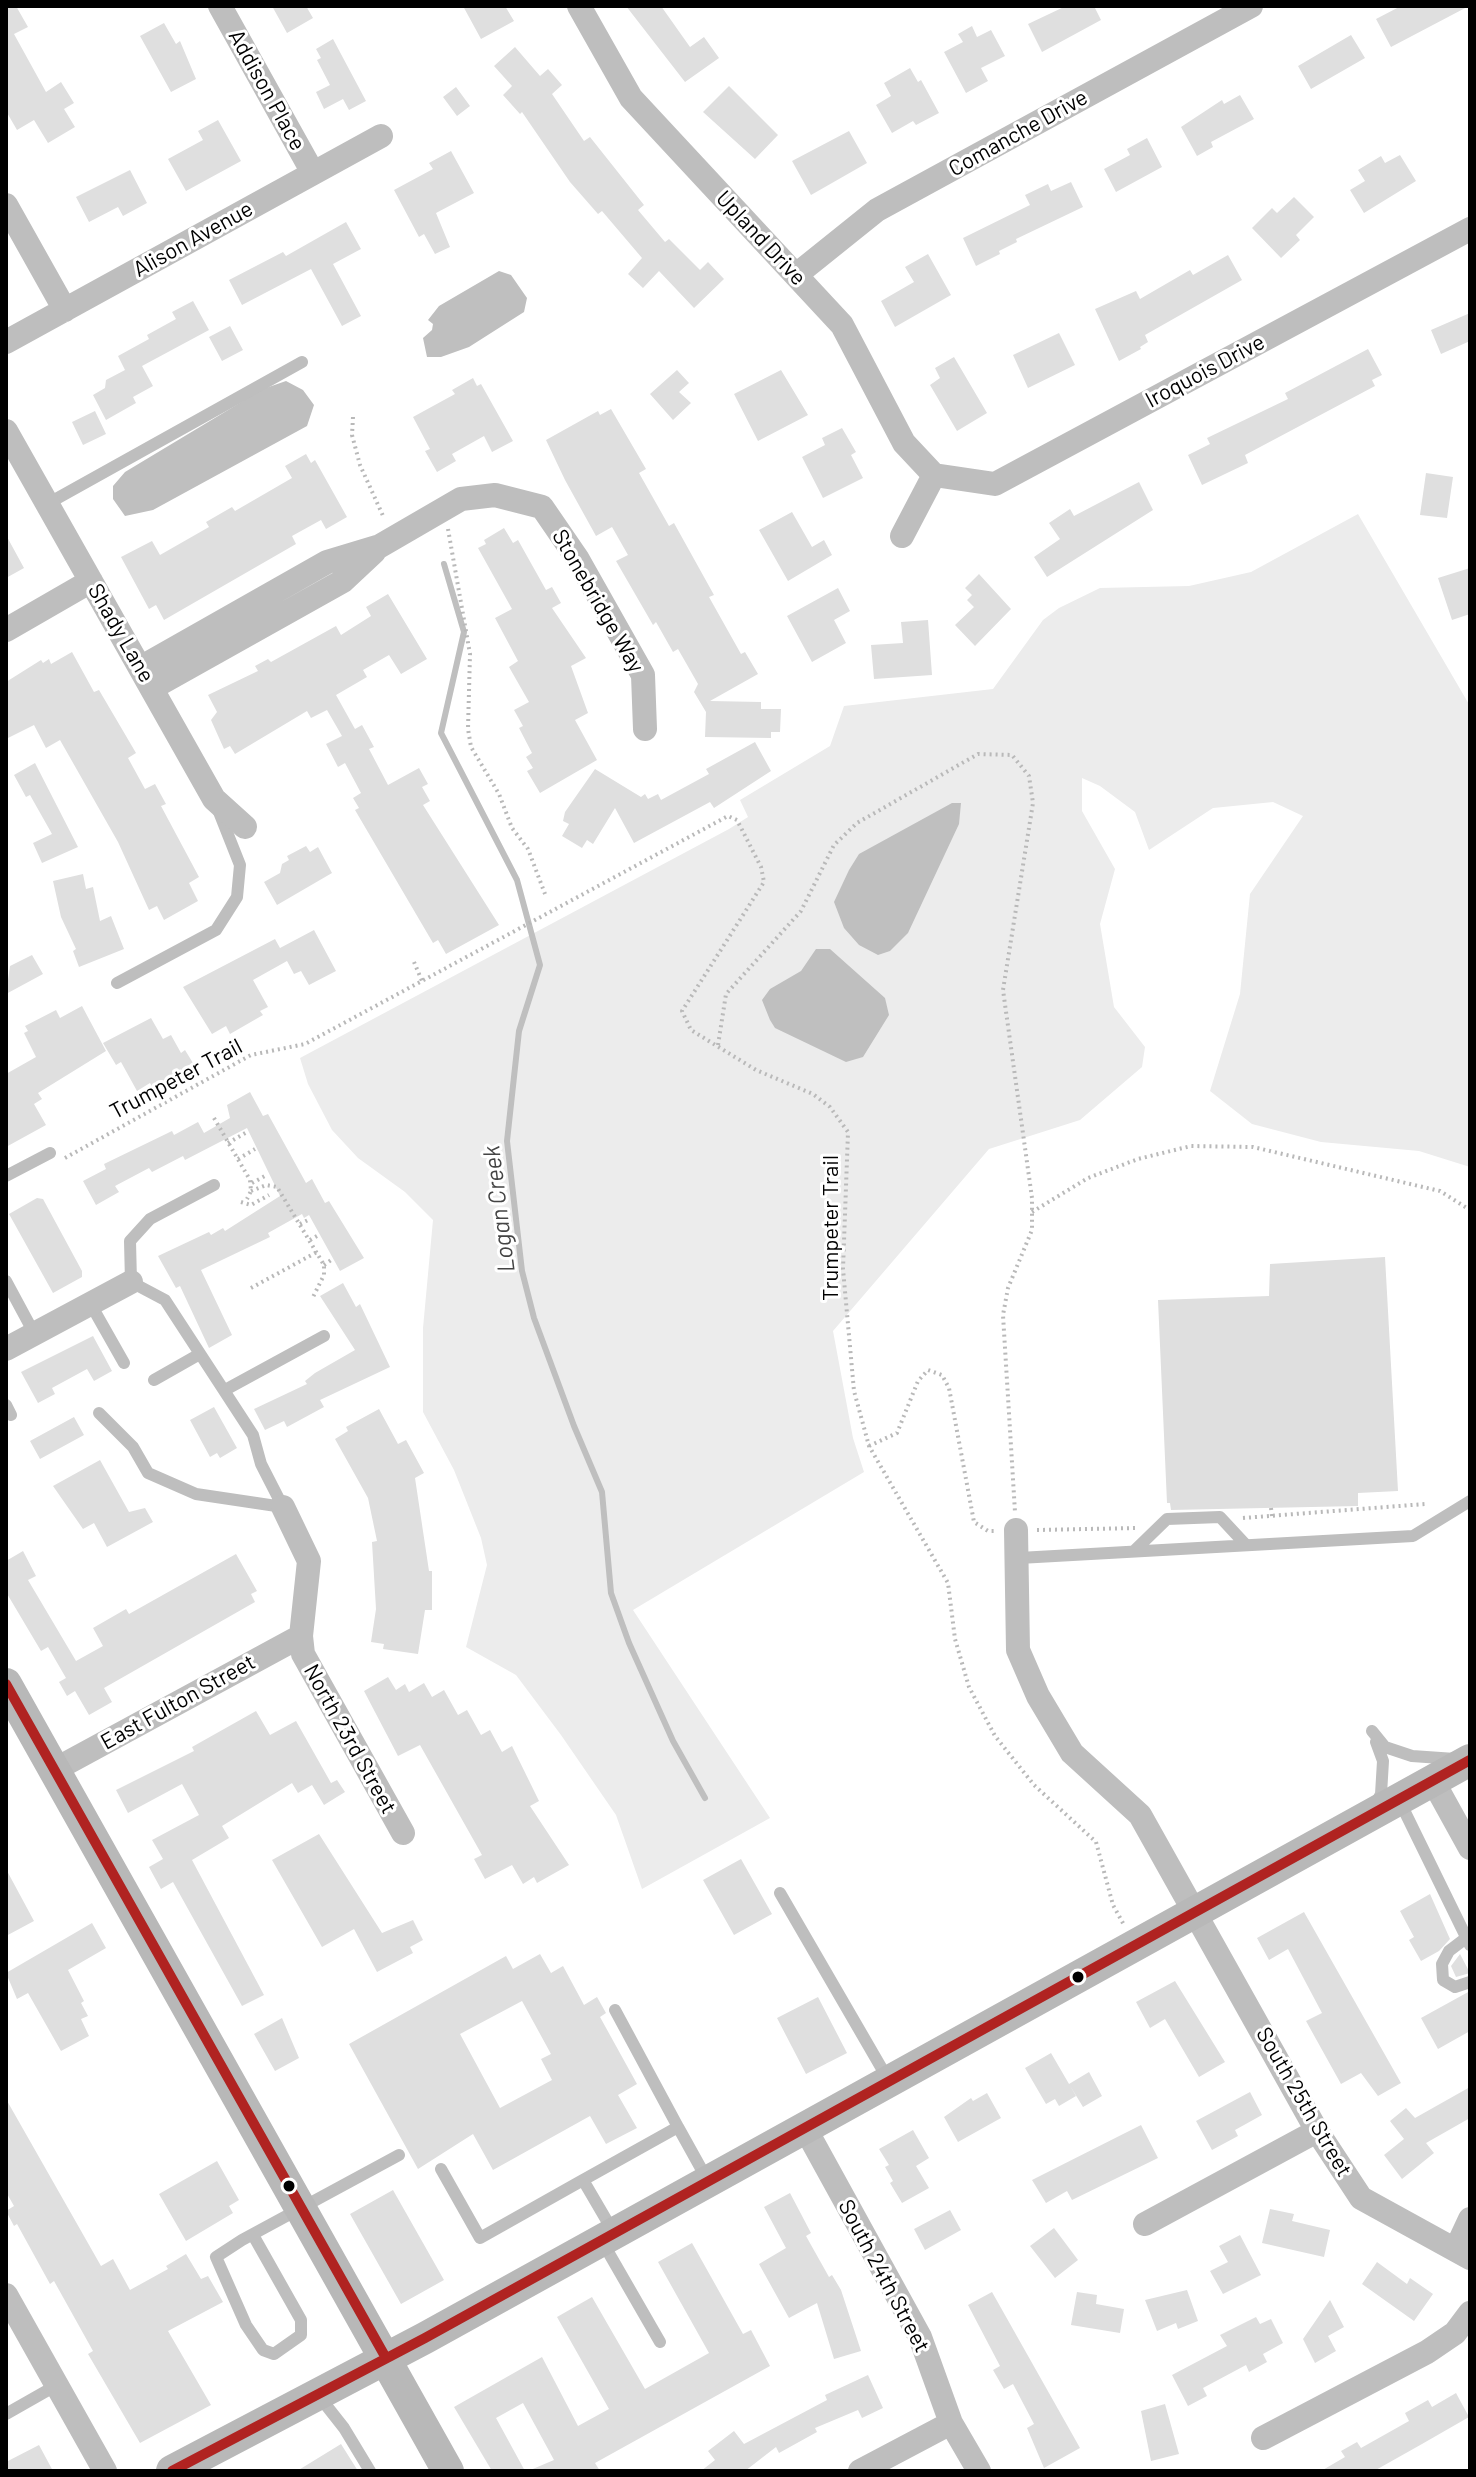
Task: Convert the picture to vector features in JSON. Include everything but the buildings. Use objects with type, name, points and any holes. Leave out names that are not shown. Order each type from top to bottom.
[{"type":"street","name":"Addison Place","points":[[220,6],[313,173]]},
{"type":"street","name":"Upland Drive","points":[[579,6],[631,98],[842,325],[904,443],[934,475]]},
{"type":"street","name":"Comanche Drive","points":[[796,275],[877,210],[1251,6]]},
{"type":"street","name":"Alison Avenue","points":[[6,342],[381,136]]},
{"type":"street","points":[[6,205],[65,310]]},
{"type":"street","name":"Iroquois Drive","points":[[934,475],[995,484],[1470,229]]},
{"type":"street","name":"Shady Lane","points":[[6,431],[214,799],[245,827]]},
{"type":"street","points":[[902,536],[934,475]]},
{"type":"street","name":"Stonebridge Way","points":[[146,678],[343,581],[383,535],[461,499],[495,495],[542,507],[577,558],[643,675],[645,729]]},
{"type":"street","points":[[6,630],[91,581]]},
{"type":"street","points":[[6,1349],[131,1282]]},
{"type":"street","name":"North 23rd Street","points":[[283,1507],[309,1561],[301,1636],[312,1676],[403,1833]]},
{"type":"street","name":"South 25th Street","points":[[1016,1530],[1019,1558],[1018,1650],[1038,1696],[1072,1753],[1140,1815],[1317,2131],[1361,2198],[1463,2254],[1470,2219]]},
{"type":"street","name":"East Fulton Street","points":[[56,1769],[301,1636]]},
{"type":"street","points":[[6,1684],[448,2471]]},
{"type":"street","points":[[172,2471],[386,2358],[1470,1759]]},
{"type":"street","points":[[1433,1781],[1470,1848]]},
{"type":"street","name":"South 24th Street","points":[[805,2128],[920,2337],[951,2423],[979,2471]]},
{"type":"street","points":[[1145,2224],[1317,2131]]},
{"type":"street","points":[[6,2295],[105,2471]]},
{"type":"street","points":[[1263,2438],[1427,2352],[1455,2333],[1470,2313]]},
{"type":"street","points":[[860,2471],[951,2423]]},
{"type":"lane","points":[[47,504],[302,362]]},
{"type":"lane","points":[[117,983],[216,930],[237,897],[240,865],[214,799]]},
{"type":"lane","points":[[6,1176],[55,1157]]},
{"type":"lane","points":[[214,1185],[150,1219],[130,1241],[131,1282],[165,1300],[253,1435],[261,1464],[283,1507]]},
{"type":"lane","points":[[6,1281],[34,1333]]},
{"type":"lane","points":[[90,1303],[124,1363]]},
{"type":"lane","points":[[225,1390],[324,1336]]},
{"type":"lane","points":[[154,1380],[198,1355]]},
{"type":"lane","points":[[99,1413],[133,1447],[148,1473],[196,1494],[283,1507]]},
{"type":"lane","points":[[1019,1558],[1413,1536],[1470,1501]]},
{"type":"lane","points":[[1134,1551],[1167,1519],[1220,1517],[1246,1545]]},
{"type":"lane","points":[[1370,1815],[1381,1794],[1383,1761],[1372,1731],[1385,1747],[1412,1756],[1470,1759]]},
{"type":"lane","points":[[1399,1799],[1468,1942],[1449,1951],[1442,1964],[1443,1980],[1455,1987],[1470,1982]]},
{"type":"lane","points":[[780,1893],[889,2081]]},
{"type":"lane","points":[[615,2010],[708,2181]]},
{"type":"lane","points":[[441,2169],[480,2238],[678,2127]]},
{"type":"lane","points":[[253,2235],[301,2320],[301,2335],[274,2354],[263,2350],[246,2325],[216,2257],[253,2235],[399,2155]]},
{"type":"lane","points":[[583,2180],[660,2342]]},
{"type":"lane","points":[[6,2414],[57,2385]]},
{"type":"lane","points":[[318,2395],[344,2428],[370,2471]]},
{"type":"path","points":[[353,417],[352,435],[383,535]]},
{"type":"path","points":[[446,518],[470,654],[468,729],[471,747],[499,794],[512,828],[528,849],[545,894]]},
{"type":"path","points":[[718,1046],[726,994],[801,911],[834,845],[857,823],[978,754],[1012,755],[1029,776],[1033,803],[1007,946],[1003,990],[1032,1212],[1032,1230],[1008,1288],[1003,1315],[1016,1530]]},
{"type":"path","name":"Trumpeter Trail","points":[[55,1157],[251,1055],[305,1044],[728,816],[737,820],[761,867],[764,882],[682,1011],[691,1030],[756,1070],[813,1094],[830,1107],[848,1132],[843,1269],[854,1391],[869,1446],[948,1583],[955,1639],[965,1675],[988,1724],[1034,1785],[1096,1842],[1113,1905],[1125,1927]]},
{"type":"path","points":[[414,962],[422,981]]},
{"type":"path","points":[[214,1118],[252,1183],[247,1199]]},
{"type":"path","points":[[228,1143],[247,1132]]},
{"type":"path","points":[[1032,1212],[1088,1178],[1138,1159],[1191,1146],[1253,1147],[1440,1191],[1470,1210]]},
{"type":"path","points":[[238,1159],[255,1149]]},
{"type":"path","points":[[252,1183],[265,1176]]},
{"type":"path","points":[[251,1191],[266,1185],[277,1187],[310,1240],[324,1265],[324,1275],[313,1297]]},
{"type":"path","points":[[241,1202],[251,1205],[269,1195]]},
{"type":"path","points":[[300,1224],[308,1220]]},
{"type":"path","points":[[310,1240],[317,1236]]},
{"type":"path","points":[[251,1288],[317,1252]]},
{"type":"path","points":[[324,1265],[331,1260]]},
{"type":"path","points":[[869,1446],[897,1433],[918,1381],[928,1370],[942,1375],[949,1388],[974,1522],[988,1531],[1139,1528],[1148,1522]]},
{"type":"path","points":[[1236,1519],[1425,1504]]},
{"type":"path","points":[[1271,1508],[1272,1516]]},
{"type":"shaded area","points":[[499,271],[511,275],[527,298],[524,312],[469,347],[441,357],[427,357],[423,338],[432,330],[433,324],[428,320],[439,306]]},
{"type":"shaded area","points":[[286,381],[303,390],[314,405],[307,426],[153,510],[125,516],[113,499],[113,486],[125,472],[263,389]]},
{"type":"shaded area","points":[[1358,514],[1470,706],[1470,1167],[1419,1151],[1321,1142],[1252,1124],[1210,1091],[1240,994],[1250,894],[1303,816],[1273,802],[1213,808],[1149,850],[1135,812],[1100,786],[1082,778],[1082,811],[1115,869],[1100,924],[1114,1007],[1145,1047],[1142,1067],[1080,1120],[989,1149],[833,1331],[853,1438],[864,1472],[633,1610],[770,1818],[642,1889],[616,1815],[561,1735],[516,1675],[466,1647],[487,1565],[481,1538],[454,1470],[423,1412],[423,1328],[433,1220],[405,1192],[358,1158],[332,1130],[308,1084],[300,1058],[748,817],[740,800],[830,746],[844,706],[993,689],[1043,620],[1059,608],[1100,588],[1189,586],[1251,572]]},
{"type":"shaded area","points":[[952,803],[961,803],[959,824],[908,933],[890,951],[878,955],[859,945],[844,928],[834,902],[859,854]]},
{"type":"shaded area","points":[[816,949],[830,949],[885,998],[889,1015],[863,1057],[846,1062],[775,1028],[770,1020],[762,1000],[770,989],[801,971]]},
{"type":"waterway","name":"Logan Creek","points":[[444,564],[464,632],[441,733],[517,880],[540,965],[519,1031],[507,1141],[522,1271],[534,1318],[602,1492],[611,1593],[629,1643],[673,1741],[705,1798]]},
{"type":"transit line","points":[[6,1684],[386,2358]]},
{"type":"transit line","points":[[172,2471],[425,2338],[1470,1760]]}]
